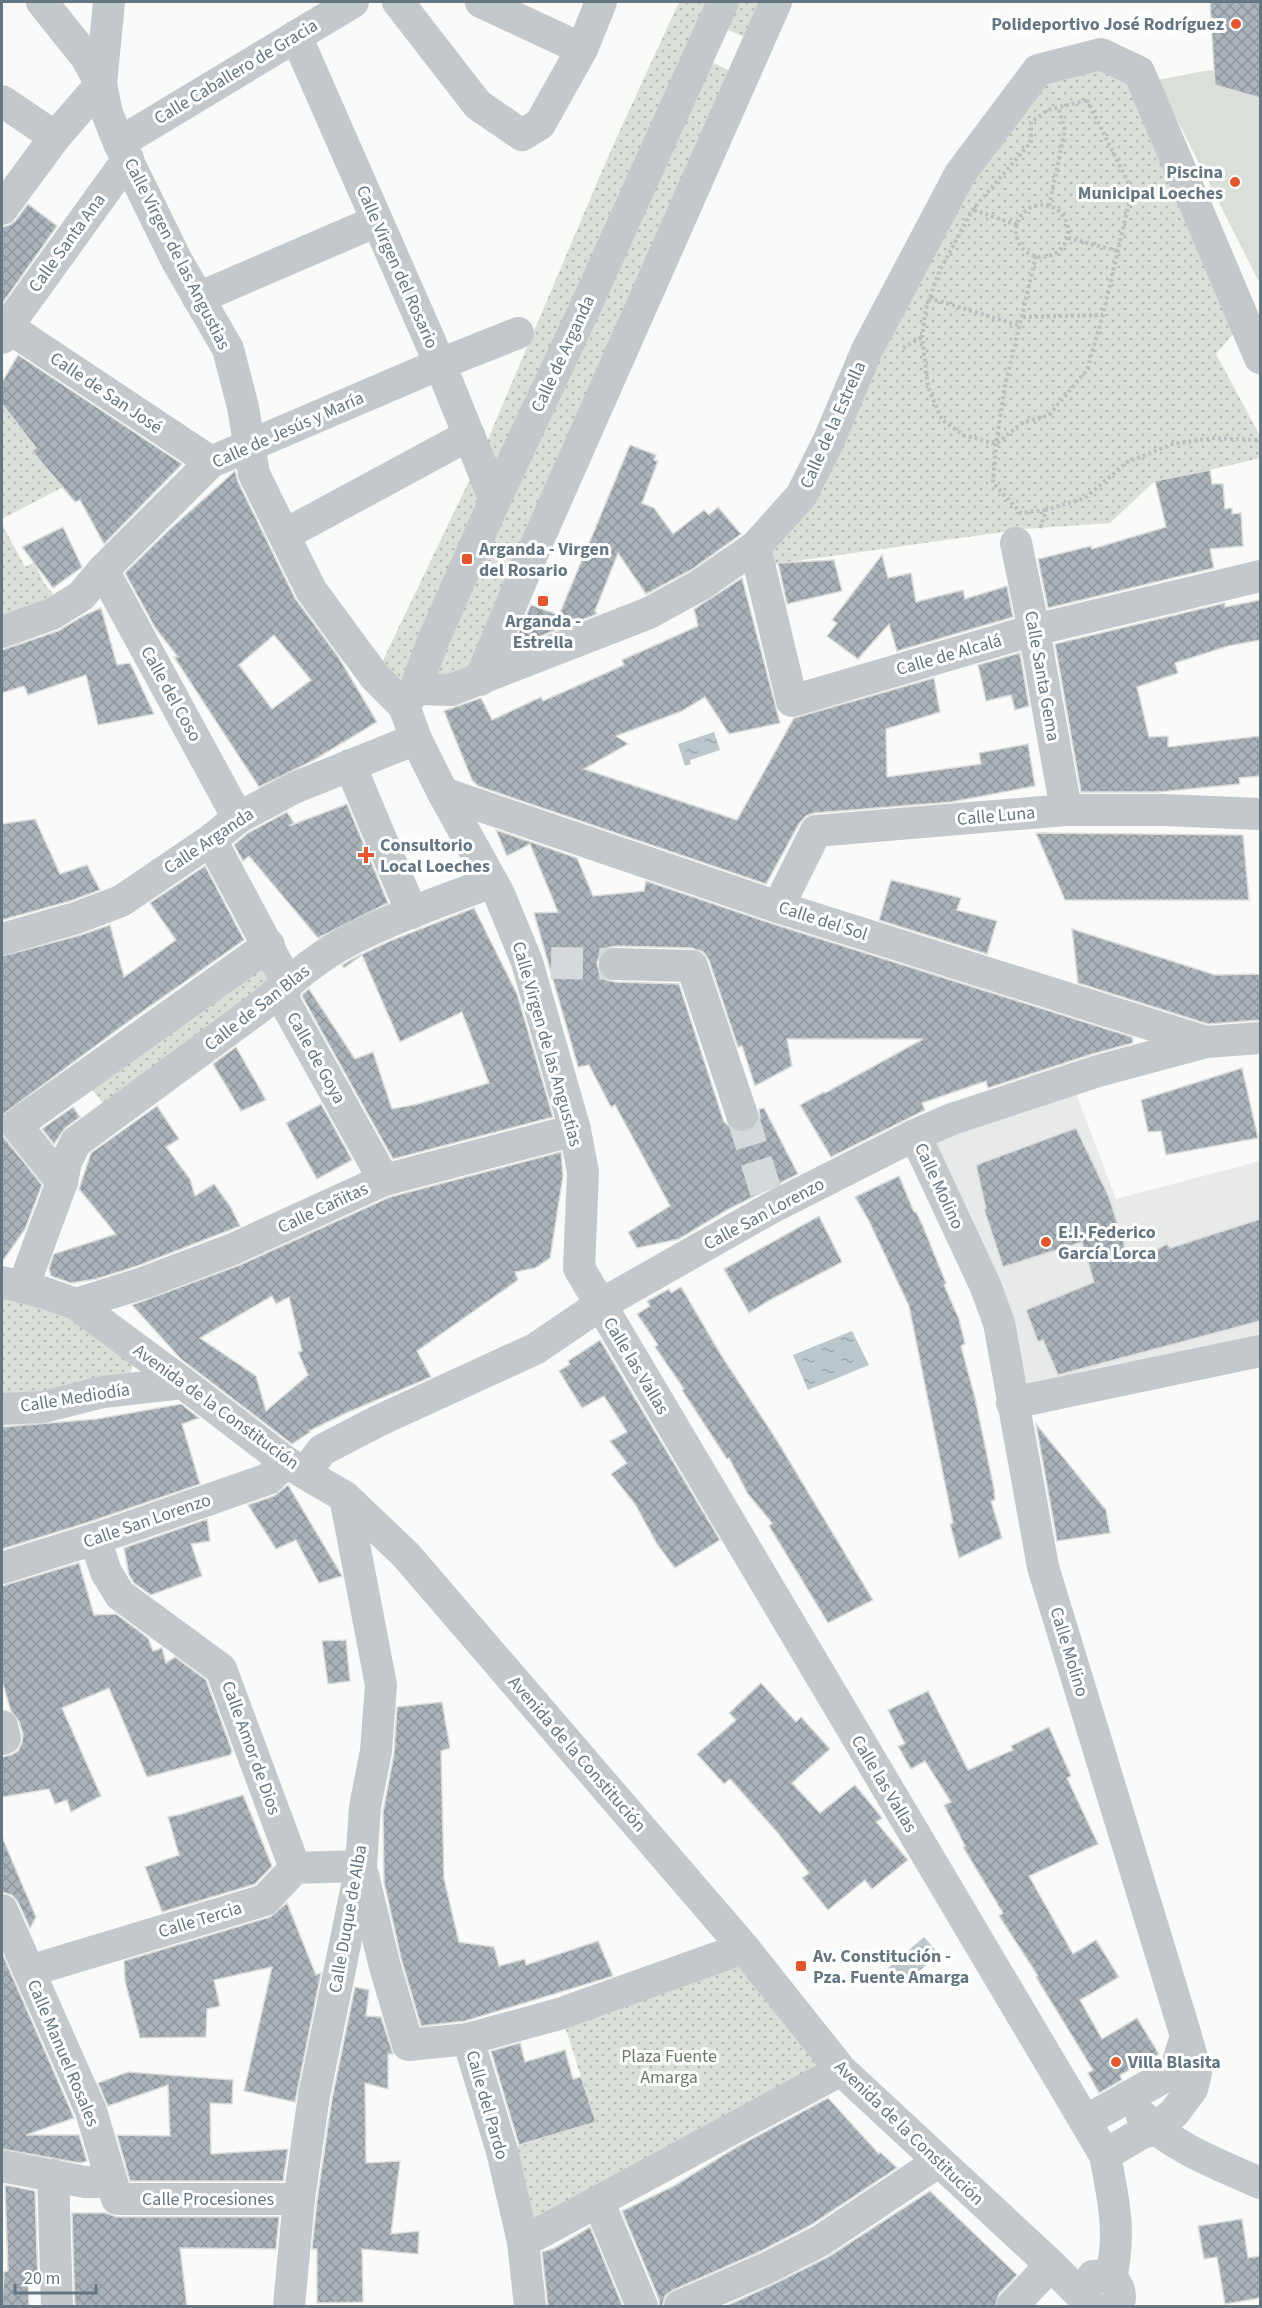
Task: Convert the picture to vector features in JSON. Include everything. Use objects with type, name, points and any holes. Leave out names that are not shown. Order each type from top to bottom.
[{"type":"street","name":"Calle Virgen de las Angustias","points":[[42,2],[86,57],[101,84],[106,113],[123,151],[177,261],[228,349],[243,407],[254,474],[311,590],[375,677],[410,698],[416,739],[443,793],[539,963],[583,1172],[579,1268],[600,1305]]},
{"type":"street","points":[[2,209],[54,137],[101,84],[109,2]]},
{"type":"street","name":"Calle Caballero de Gracia","points":[[123,151],[296,36],[353,2]]},
{"type":"street","points":[[398,2],[478,105],[522,135],[540,124],[582,49],[601,2]]},
{"type":"street","points":[[481,2],[582,49]]},
{"type":"street","name":"Calle de Arganda","points":[[410,698],[495,500],[585,308],[723,2]]},
{"type":"street","points":[[480,680],[536,545],[776,2]]},
{"type":"street","points":[[708,34],[753,53]]},
{"type":"street","name":"Calle Virgen del Rosario","points":[[296,36],[440,363],[495,500]]},
{"type":"street","name":"Calle de la Estrella","points":[[410,698],[451,690],[480,680],[649,613],[700,585],[755,547],[801,496],[829,440],[867,350],[960,174],[1038,70],[1101,54],[1138,72],[1260,358]]},
{"type":"street","points":[[2,100],[54,137]]},
{"type":"street","name":"Calle Santa Ana","points":[[3,330],[123,151]]},
{"type":"street","points":[[198,298],[377,221]]},
{"type":"street","name":"Calle de San José","points":[[3,330],[210,462]]},
{"type":"street","name":"Calle de Jesús y María","points":[[2,632],[52,614],[81,596],[103,570],[210,462],[440,363],[518,333]]},
{"type":"street","points":[[284,535],[469,435]]},
{"type":"street","name":"Calle Santa Gema","points":[[1028,536],[1034,630],[1066,810]]},
{"type":"street","name":"Calle de Alcalá","points":[[755,547],[792,701],[1034,630],[1260,576]]},
{"type":"street","name":"Calle del Coso","points":[[103,570],[238,818]]},
{"type":"street","name":"Calle Arganda","points":[[2,939],[76,918],[121,901],[211,840],[238,818],[294,788],[416,739]]},
{"type":"street","points":[[350,765],[412,913]]},
{"type":"street","name":"Calle del Sol","points":[[443,793],[778,907],[1206,1042]]},
{"type":"street","name":"Calle Luna","points":[[778,907],[816,831],[1066,810],[1163,810],[1260,814]]},
{"type":"street","name":"Calle de Goya","points":[[211,840],[287,982],[282,999],[384,1180]]},
{"type":"street","name":"Calle de San Blas","points":[[12,1284],[62,1182],[66,1162],[76,1143],[264,1004],[287,982],[346,942],[492,882]]},
{"type":"street","points":[[62,1182],[9,1128],[269,945]]},
{"type":"street","points":[[615,964],[692,966],[742,1115]]},
{"type":"street","name":"Calle San Lorenzo","points":[[2,1568],[95,1539],[268,1479],[296,1467],[322,1450],[378,1421],[535,1348],[600,1305],[771,1208],[915,1135],[952,1119],[1098,1071],[1206,1042],[1260,1038]]},
{"type":"street","points":[[82,1078],[113,1115]]},
{"type":"street","name":"Calle Cañitas","points":[[76,1304],[143,1283],[233,1250],[384,1180],[575,1130]]},
{"type":"street","name":"Calle Molino","points":[[915,1135],[985,1285],[999,1323],[1043,1567],[1197,2073],[1192,2089],[1174,2113],[1155,2129],[1140,2134],[1105,2155]]},
{"type":"street","name":"Avenida de la Constitución","points":[[12,1284],[76,1304],[296,1467],[345,1497],[406,1555],[744,1948],[841,2070],[1051,2265],[1084,2299]]},
{"type":"street","name":"Calle las Vallas","points":[[600,1305],[1105,2155],[1117,2214],[1114,2293]]},
{"type":"street","points":[[1012,1403],[1260,1351]]},
{"type":"street","name":"Calle Mediodía","points":[[2,1409],[43,1407],[103,1392],[183,1383]]},
{"type":"street","name":"Calle Duque de Alba","points":[[289,2307],[299,2199],[314,2096],[361,1866],[365,1807],[376,1750],[381,1685],[345,1497]]},
{"type":"street","name":"Calle Amor de Dios","points":[[95,1539],[106,1572],[120,1595],[221,1669],[295,1868]]},
{"type":"street","points":[[2,1726],[5,1738],[2,1739]]},
{"type":"street","points":[[295,1868],[361,1866]]},
{"type":"street","name":"Calle del Pardo","points":[[361,1866],[384,1962],[408,2045],[468,2039],[502,2151],[523,2242],[530,2307]]},
{"type":"street","name":"Calle Tercia","points":[[29,1971],[266,1900],[295,1868]]},
{"type":"street","name":"Calle Manuel Rosales","points":[[2,1910],[91,2111],[114,2191]]},
{"type":"street","points":[[468,2039],[559,2014],[744,1948]]},
{"type":"street","points":[[1085,2121],[1127,2100],[1175,2071],[1186,2036]]},
{"type":"street","points":[[523,2242],[599,2203],[841,2070]]},
{"type":"street","points":[[1127,2100],[1155,2129],[1213,2162],[1260,2183]]},
{"type":"street","points":[[680,2307],[767,2268],[820,2241],[938,2162]]},
{"type":"street","name":"Calle Procesiones","points":[[2,2166],[85,2181],[114,2191],[299,2199]]},
{"type":"street","points":[[53,2175],[57,2307]]},
{"type":"street","points":[[599,2203],[642,2307]]},
{"type":"street","points":[[1012,2307],[1051,2265]]},
{"type":"street","name":"Calle las Vallas","points":[[1084,2299],[1084,2280],[1097,2275],[1114,2293]]},
{"type":"path","points":[[1087,100],[1132,190],[1103,315],[1087,370],[1049,415],[1022,423],[996,444],[963,435],[942,420],[928,387],[922,337],[926,308],[940,270],[973,209],[1031,142],[1032,122],[1048,110],[1087,100]]},
{"type":"path","points":[[1049,206],[1065,130],[1058,107]]},
{"type":"path","points":[[1041,205],[1049,206],[1063,214],[1067,221],[1068,238],[1064,245],[1052,255],[1036,256],[1023,248],[1016,233],[1017,225],[1026,211],[1041,205]]},
{"type":"path","points":[[973,209],[1017,225]]},
{"type":"path","points":[[1068,238],[1118,251]]},
{"type":"path","points":[[1036,256],[1005,386],[996,444],[993,483],[1021,513],[1046,510],[1085,498],[1127,462],[1173,444],[1212,438],[1260,440]]},
{"type":"path","points":[[929,298],[1021,326]]},
{"type":"path","points":[[1023,317],[1103,315]]},
{"type":"path","points":[[1028,536],[1046,510]]},
{"type":"shaded area","points":[[1071,1080],[1116,1199],[1260,1161],[1260,1352],[1012,1403],[915,1135]]},
{"type":"green space","points":[[679,2],[776,2],[758,42],[713,24],[699,56],[743,77],[480,680],[415,689],[375,677],[479,460],[611,150]]},
{"type":"green space","points":[[1101,54],[1139,72],[1244,321],[1216,354],[1260,436],[1260,458],[1155,481],[1110,523],[1025,529],[760,566],[867,350],[1038,70]]},
{"type":"green space","name":"Piscina Municipal Loeches","points":[[1260,66],[1260,284],[1157,80],[1204,71]]},
{"type":"green space","points":[[2,404],[36,448],[33,451],[63,487],[2,519]]},
{"type":"green space","points":[[2,524],[25,567],[34,562],[44,583],[64,607],[2,632]]},
{"type":"green space","points":[[269,945],[287,982],[113,1115],[82,1078]]},
{"type":"green space","points":[[2,1282],[139,1350],[124,1389],[2,1409]]},
{"type":"green space","name":"Plaza Fuente Amarga","points":[[744,1948],[841,2070],[523,2242],[502,2151],[595,2122],[567,2032],[555,2016]]},
{"type":"water","points":[[714,732],[720,750],[690,760],[691,764],[685,766],[678,744]]},
{"type":"water","points":[[852,1331],[869,1365],[808,1390],[793,1355]]},
{"type":"water","points":[[924,1937],[939,1954],[903,1985],[888,1968]]},
{"type":"building","points":[[1210,2],[1260,2],[1260,98],[1215,85]]},
{"type":"building","points":[[28,204],[57,226],[2,304],[2,227],[16,220]]},
{"type":"building","points":[[18,355],[182,464],[104,544],[80,500],[75,502],[32,451],[36,448],[2,404],[2,382]]},
{"type":"building","points":[[630,445],[656,455],[654,460],[658,461],[642,503],[654,508],[673,534],[704,510],[709,515],[718,507],[741,534],[691,570],[646,594],[618,553],[595,611],[597,614],[518,645],[515,641],[531,605],[559,615]]},
{"type":"building","points":[[1210,470],[1212,484],[1223,484],[1225,509],[1232,508],[1232,514],[1241,513],[1243,546],[1210,549],[1214,568],[1048,608],[1038,559],[1091,546],[1092,549],[1166,527],[1155,481]]},
{"type":"building","points":[[235,471],[238,482],[295,598],[339,658],[377,722],[312,761],[259,787],[174,657],[178,657],[156,629],[125,573]],"holes":[[[274,635],[311,680],[272,709],[239,665]]]},
{"type":"building","points":[[63,527],[82,567],[53,588],[22,547]]},
{"type":"building","points":[[882,555],[888,578],[911,573],[916,602],[963,590],[965,599],[1007,586],[1013,617],[897,651],[889,624],[858,659],[827,636],[837,623],[832,620]]},
{"type":"building","points":[[834,560],[842,591],[787,604],[778,563]]},
{"type":"building","points":[[742,578],[780,723],[729,734],[705,697],[682,711],[616,736],[628,744],[584,769],[737,820],[794,718],[934,678],[940,712],[886,729],[887,777],[981,764],[979,753],[1028,744],[1035,786],[951,802],[814,813],[806,816],[799,824],[766,884],[478,786],[472,780],[444,711],[481,698],[492,720],[541,697],[543,701],[624,665],[622,660],[698,626],[694,609]]},
{"type":"building","points":[[1260,600],[1260,640],[1228,646],[1175,663],[1178,673],[1137,687],[1149,737],[1168,736],[1168,747],[1260,736],[1260,776],[1239,778],[1240,784],[1158,792],[1081,792],[1055,644],[1225,603],[1225,607]]},
{"type":"building","points":[[101,608],[117,665],[130,663],[154,714],[98,725],[86,675],[28,695],[24,686],[2,693],[2,650],[58,631]]},
{"type":"building","points":[[1020,653],[1029,706],[1015,710],[1011,695],[986,701],[978,665]]},
{"type":"building","points":[[347,804],[388,903],[318,938],[249,856],[243,861],[234,845],[248,833],[287,812],[294,823],[289,826]]},
{"type":"building","points":[[35,819],[60,874],[87,865],[100,890],[2,920],[2,824]]},
{"type":"building","points":[[496,830],[577,858],[593,896],[644,891],[646,881],[773,924],[1132,1037],[1133,1043],[988,1088],[986,1081],[922,1103],[925,1110],[831,1157],[800,1105],[923,1039],[787,1039],[792,1066],[755,1086],[742,1046],[738,1047],[709,960],[703,952],[692,948],[615,946],[607,948],[600,954],[597,963],[599,972],[606,980],[679,984],[724,1122],[738,1132],[748,1132],[756,1126],[760,1118],[759,1109],[764,1108],[798,1174],[725,1211],[679,1239],[637,1248],[628,1232],[670,1206],[615,1105],[611,1107],[589,1065],[578,1067],[534,913],[558,912],[530,844],[507,856]]},
{"type":"building","points":[[1036,833],[1243,835],[1249,900],[1065,900]]},
{"type":"building","points":[[205,866],[244,940],[2,1115],[2,956],[110,925],[124,977],[176,940],[150,903]]},
{"type":"building","points":[[891,880],[961,898],[957,910],[997,921],[987,954],[879,920]]},
{"type":"building","points":[[474,908],[517,994],[553,1117],[393,1159],[302,996],[309,989],[355,1059],[373,1052],[392,1109],[418,1104],[489,1083],[462,1012],[400,1042],[362,955],[344,968],[342,965],[356,957],[390,941]]},
{"type":"building","points":[[1072,929],[1215,975],[1260,974],[1260,1020],[1208,1024],[1078,983]]},
{"type":"building","points":[[236,1047],[266,1100],[241,1111],[213,1064]]},
{"type":"building","points":[[1242,1068],[1258,1138],[1166,1155],[1161,1131],[1148,1132],[1141,1100]]},
{"type":"building","points":[[321,1104],[352,1160],[317,1179],[286,1123]]},
{"type":"building","points":[[157,1106],[179,1139],[166,1147],[190,1179],[195,1196],[214,1184],[230,1206],[240,1226],[137,1266],[96,1279],[71,1283],[51,1276],[49,1268],[54,1254],[116,1234],[79,1189],[91,1153]]},
{"type":"building","points":[[73,1107],[80,1117],[65,1128],[54,1144],[42,1129]]},
{"type":"building","points":[[1076,1128],[1109,1197],[1130,1263],[1167,1244],[1170,1248],[1260,1219],[1260,1321],[1058,1375],[1043,1340],[1038,1342],[1026,1310],[1094,1282],[1082,1242],[1003,1267],[984,1209],[986,1209],[976,1165]]},
{"type":"building","points":[[2,1135],[42,1185],[25,1229],[2,1262]]},
{"type":"building","points":[[561,1152],[563,1176],[550,1258],[535,1268],[515,1272],[518,1280],[417,1351],[431,1377],[346,1413],[309,1431],[292,1444],[181,1359],[132,1305],[240,1265],[390,1197]],"holes":[[[272,1296],[276,1304],[289,1297],[302,1351],[298,1352],[308,1375],[266,1411],[256,1376],[200,1338]]]},
{"type":"building","points":[[899,1176],[914,1212],[922,1224],[959,1319],[965,1344],[961,1346],[975,1398],[994,1489],[995,1500],[991,1501],[1002,1538],[959,1558],[950,1524],[953,1523],[909,1306],[868,1219],[855,1197]]},
{"type":"building","points":[[819,1216],[842,1262],[749,1313],[724,1269]]},
{"type":"building","points":[[681,1287],[873,1600],[828,1623],[769,1526],[772,1523],[748,1494],[729,1458],[727,1459],[655,1347],[658,1345],[637,1314],[650,1306],[647,1301],[669,1289],[671,1293]]},
{"type":"building","points":[[600,1340],[720,1540],[675,1568],[657,1544],[635,1504],[611,1474],[627,1463],[610,1441],[627,1432],[604,1396],[582,1408],[559,1371],[570,1364],[568,1361]]},
{"type":"building","points":[[181,1404],[199,1418],[182,1424],[200,1484],[2,1549],[2,1427],[97,1419]]},
{"type":"building","points":[[1036,1424],[1106,1510],[1110,1533],[1057,1541]]},
{"type":"building","points":[[288,1485],[342,1576],[319,1583],[296,1540],[276,1549],[248,1505],[274,1496]]},
{"type":"building","points":[[207,1519],[210,1541],[191,1544],[202,1576],[151,1595],[134,1583],[129,1575],[124,1548]]},
{"type":"building","points":[[79,1563],[94,1615],[116,1614],[148,1638],[153,1651],[162,1648],[166,1663],[175,1657],[206,1680],[232,1751],[230,1755],[147,1777],[109,1688],[62,1708],[101,1796],[71,1812],[67,1800],[55,1804],[49,1789],[2,1797],[2,1757],[18,1751],[23,1734],[19,1721],[11,1711],[2,1681],[2,1586]]},
{"type":"building","points":[[346,1640],[350,1681],[328,1684],[322,1641]]},
{"type":"building","points":[[761,1683],[796,1722],[801,1717],[830,1749],[792,1783],[820,1813],[855,1785],[882,1818],[876,1822],[908,1860],[872,1889],[865,1880],[828,1910],[802,1878],[809,1873],[777,1832],[730,1779],[724,1784],[697,1754],[736,1720],[729,1713]]},
{"type":"building","points":[[928,1691],[968,1770],[1013,1750],[1011,1746],[1049,1727],[1071,1776],[1067,1778],[1098,1844],[1029,1876],[1073,1954],[1096,1940],[1119,1977],[1080,2000],[1102,2039],[1137,2018],[1159,2054],[1120,2075],[1122,2080],[1099,2093],[1088,2073],[1093,2070],[1036,1977],[1038,1976],[999,1916],[1003,1913],[963,1847],[965,1846],[944,1805],[951,1802],[925,1761],[911,1769],[898,1746],[905,1744],[888,1710]]},
{"type":"building","points":[[442,1702],[450,1748],[441,1751],[444,1879],[459,1942],[494,1947],[499,1966],[525,1959],[526,1965],[598,1941],[613,1976],[465,2021],[421,2026],[401,1958],[384,1882],[383,1812],[394,1754],[397,1707]]},
{"type":"building","points":[[243,1795],[272,1866],[255,1884],[162,1912],[145,1867],[179,1855],[168,1817]]},
{"type":"building","points":[[2,1837],[36,1917],[30,1928],[18,1902],[12,1895],[2,1892]]},
{"type":"building","points":[[287,1903],[316,1975],[321,1973],[295,2102],[244,2091],[272,1967],[214,1980],[220,2006],[207,2009],[206,2037],[140,2038],[125,1981],[124,1961],[270,1917]]},
{"type":"building","points":[[2,1953],[74,2118],[26,2135],[79,2135],[87,2161],[80,2163],[2,2149]]},
{"type":"building","points":[[355,1987],[369,1990],[366,2016],[381,2017],[393,2054],[388,2054],[388,2089],[365,2083],[366,2163],[400,2161],[391,2234],[419,2231],[418,2254],[362,2249],[363,2302],[317,2303],[317,2249],[312,2249],[317,2201],[332,2099]]},
{"type":"building","points":[[520,2043],[525,2062],[565,2050],[573,2079],[581,2077],[596,2122],[519,2145],[491,2051]]},
{"type":"building","points":[[128,2072],[233,2080],[232,2104],[210,2103],[211,2154],[288,2149],[283,2181],[130,2181],[117,2135],[170,2136],[168,2085],[108,2106],[98,2083]]},
{"type":"building","points":[[828,2098],[879,2154],[880,2152],[897,2168],[811,2225],[759,2252],[673,2290],[665,2296],[662,2307],[660,2307],[659,2299],[622,2211],[674,2186],[735,2148]]},
{"type":"building","points":[[5,2185],[35,2191],[38,2283],[28,2283],[29,2307],[2,2307],[4,2272],[8,2271]]},
{"type":"building","points":[[930,2191],[1017,2275],[999,2294],[995,2307],[724,2307],[828,2257]]},
{"type":"building","points":[[72,2213],[106,2213],[117,2217],[279,2217],[276,2249],[180,2248],[187,2307],[75,2307]]},
{"type":"building","points":[[1242,2219],[1248,2258],[1260,2256],[1260,2298],[1225,2304],[1217,2257],[1204,2259],[1198,2226]]},
{"type":"building","points":[[590,2227],[623,2307],[548,2307],[542,2252],[555,2248]]},
{"type":"tunnel","points":[[551,963],[615,964]]},
{"type":"tunnel","points":[[742,1115],[771,1208]]},
{"type":"place","name":"Polideportivo José Rodríguez","points":[[1236,24]]},
{"type":"place","name":"Piscina Municipal Loeches","points":[[1235,182]]},
{"type":"place","name":"Arganda - Virgen del Rosario","points":[[467,559]]},
{"type":"place","name":"Arganda - Estrella","points":[[543,601]]},
{"type":"place","name":"Consultorio Local Loeches","points":[[366,855]]},
{"type":"place","name":"E.I. Federico García Lorca","points":[[1046,1242]]},
{"type":"place","name":"Av. Constitución - Pza. Fuente Amarga","points":[[801,1966]]},
{"type":"place","name":"Villa Blasita","points":[[1116,2062]]}]
